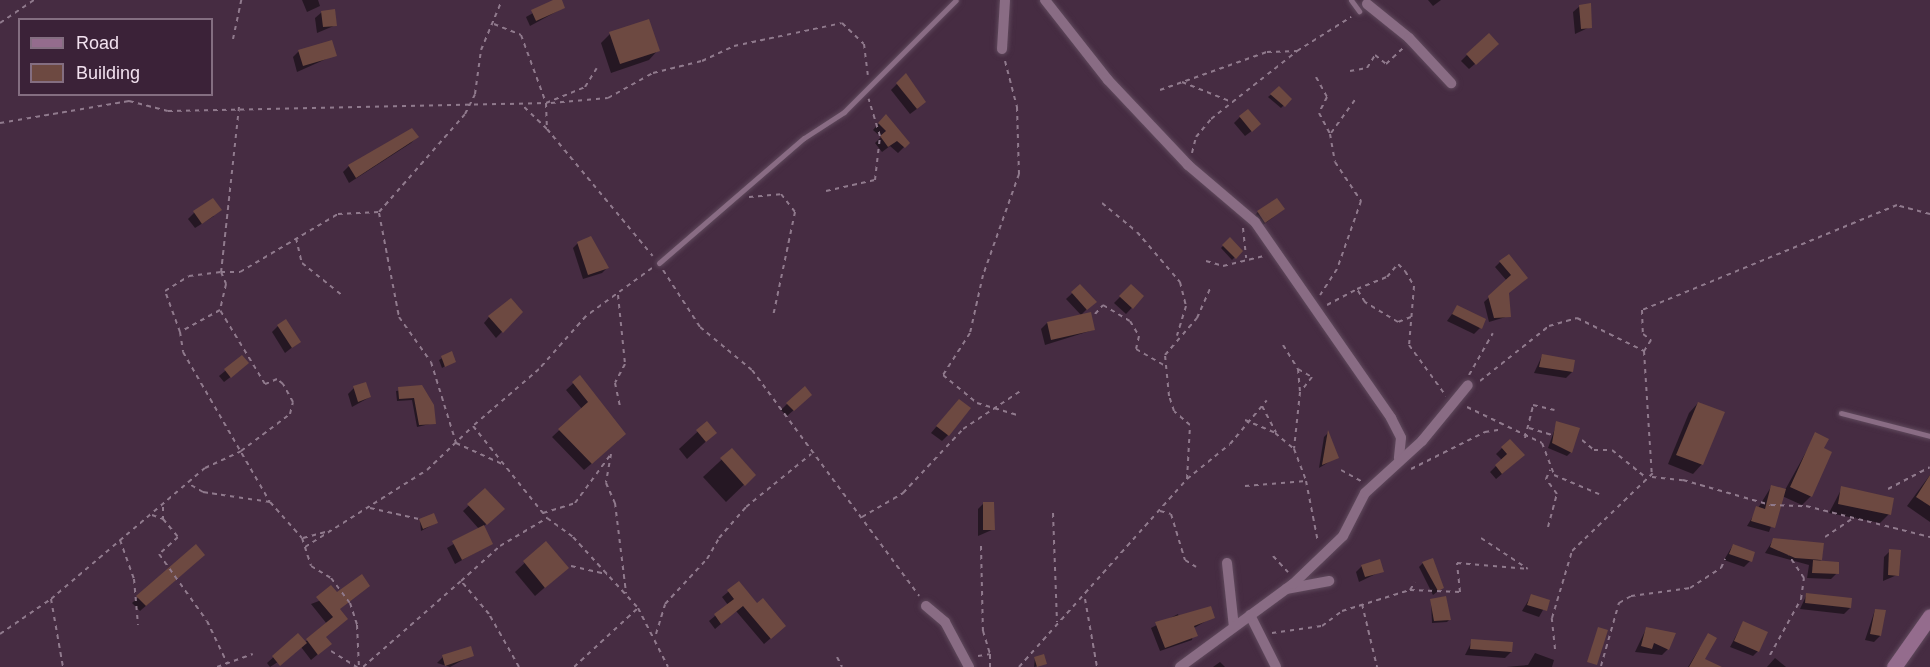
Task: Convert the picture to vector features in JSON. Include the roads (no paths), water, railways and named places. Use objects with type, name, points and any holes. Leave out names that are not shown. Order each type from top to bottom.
[{"type":"main road","points":[[1894,667],[1930,616]]},
{"type":"street","points":[[1002,49],[1005,0]]},
{"type":"street","points":[[1045,0],[1108,80],[1188,165],[1251,219],[1314,305],[1390,418],[1401,438],[1399,458]]},
{"type":"street","points":[[1363,8],[1413,42],[1451,83]]},
{"type":"street","points":[[1180,667],[1297,580],[1342,536],[1371,487],[1399,458],[1422,441],[1456,403],[1468,385]]},
{"type":"street","points":[[1387,481],[1390,468]]},
{"type":"street","points":[[1227,563],[1234,627]]},
{"type":"street","points":[[1286,588],[1329,581]]},
{"type":"street","points":[[926,606],[945,622],[966,663]]},
{"type":"street","points":[[1261,607],[1263,632]]},
{"type":"street","points":[[1250,615],[1276,667]]},
{"type":"lane","points":[[659,263],[739,190],[844,112],[956,0]]},
{"type":"lane","points":[[1351,0],[1363,8]]},
{"type":"lane","points":[[1841,413],[1930,436]]}]
